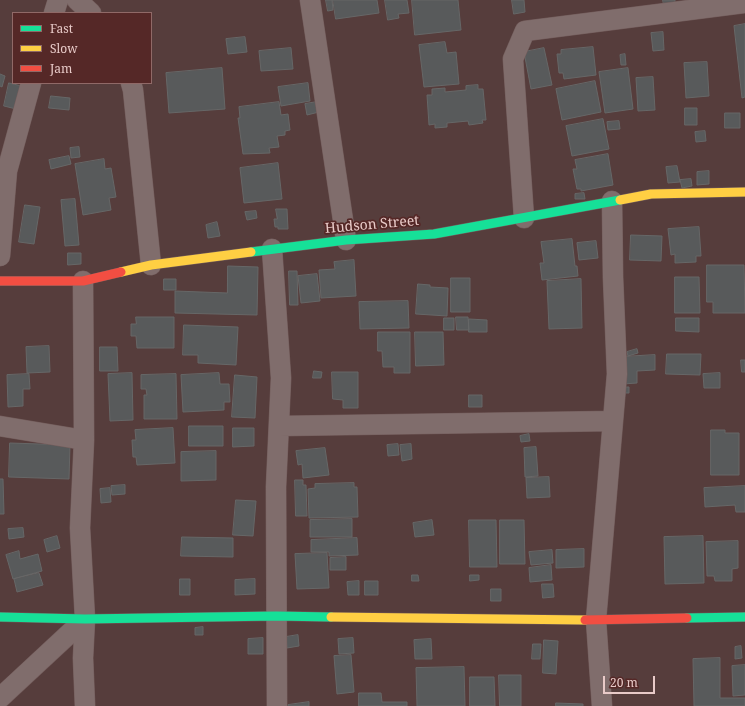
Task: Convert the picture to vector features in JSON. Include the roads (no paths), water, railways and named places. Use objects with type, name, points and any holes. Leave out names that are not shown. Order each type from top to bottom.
[{"type":"street","points":[[54,12],[58,0]]},
{"type":"street","points":[[78,0],[90,12]]},
{"type":"street","points":[[310,0],[346,240]]},
{"type":"street","points":[[524,218],[513,59],[525,31],[745,3]]},
{"type":"street","points":[[0,256],[7,171],[31,84]]},
{"type":"street","points":[[131,84],[151,265]]},
{"type":"street","name":"Hudson Street","points":[[0,281],[83,281],[151,265],[346,240],[434,234],[651,194],[745,192]]},
{"type":"street","points":[[602,706],[596,620],[617,374],[612,202]]},
{"type":"street","points":[[272,249],[282,378],[276,487],[277,706]]},
{"type":"street","points":[[83,281],[84,440],[80,528],[85,619],[83,658],[85,706]]},
{"type":"street","points":[[279,426],[613,421]]},
{"type":"street","points":[[0,426],[84,440]]},
{"type":"street","points":[[0,617],[85,619],[276,616],[408,619],[596,620],[745,617]]},
{"type":"street","points":[[0,698],[85,619]]}]
